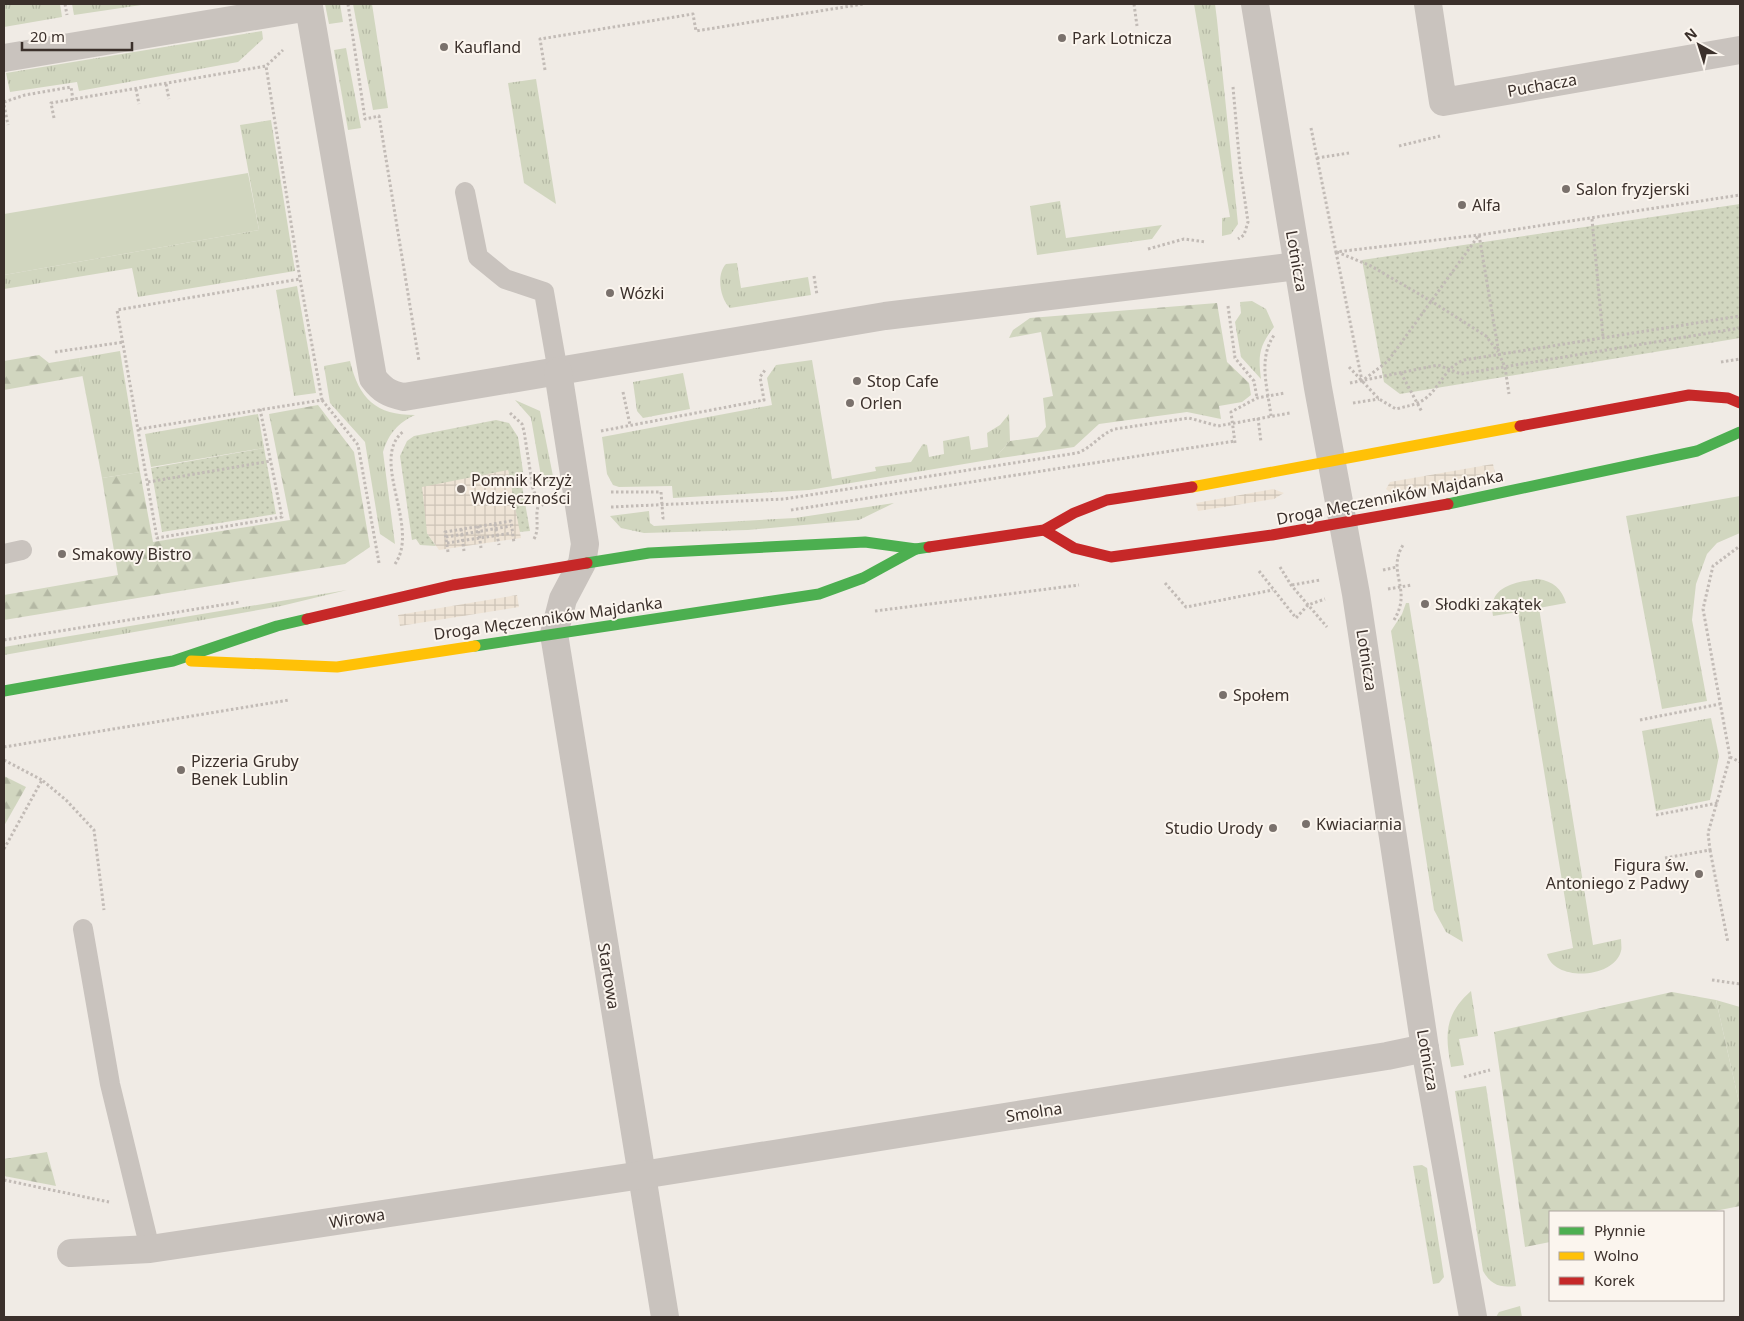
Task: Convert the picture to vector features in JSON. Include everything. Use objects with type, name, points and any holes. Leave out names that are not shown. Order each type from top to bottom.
[{"type":"street","name":"Lotnicza","points":[[1255,4],[1297,266],[1344,523],[1425,1048],[1473,1317]]},
{"type":"street","name":"Puchacza","points":[[1428,4],[1443,102],[1740,50]]},
{"type":"street","points":[[4,58],[309,6],[373,378],[381,388],[391,395],[404,397],[884,316],[1297,266]]},
{"type":"street","points":[[554,634],[563,599],[582,563],[585,544],[558,372]]},
{"type":"street","name":"Droga Męczenników Majdanka","points":[[4,691],[174,660],[277,626],[453,585],[582,563],[677,550],[784,547],[811,544],[865,542],[916,549],[1044,530],[1074,513],[1107,500],[1193,487],[1689,395],[1728,398],[1740,403]]},
{"type":"street","name":"Droga Męczenników Majdanka","points":[[1044,530],[1074,548],[1111,557],[1272,536],[1474,499],[1697,451],[1740,432]]},
{"type":"street","name":"Droga Męczenników Majdanka","points":[[174,660],[336,667],[819,594],[863,578],[916,549]]},
{"type":"street","name":"Startowa","points":[[554,634],[665,1317]]},
{"type":"street","name":"Smolna","points":[[642,1175],[1387,1056],[1425,1048]]},
{"type":"street","name":"Wirowa","points":[[71,1253],[150,1249],[642,1175]]},
{"type":"lane","points":[[465,192],[478,257],[505,279],[544,292],[558,372]]},
{"type":"lane","points":[[83,929],[110,1084],[150,1249]]},
{"type":"path","points":[[348,4],[365,119],[379,116],[419,364]]},
{"type":"path","points":[[545,70],[540,39],[693,14],[696,31],[863,4]]},
{"type":"path","points":[[1134,4],[1137,26]]},
{"type":"path","points":[[54,118],[51,104],[266,66],[289,44]]},
{"type":"path","points":[[266,66],[300,278],[322,400],[358,445],[379,562]]},
{"type":"path","points":[[1232,81],[1240,167],[1248,222],[1244,235],[1235,241]]},
{"type":"path","points":[[166,84],[169,99]]},
{"type":"path","points":[[8,125],[4,103],[25,95],[71,87],[73,100]]},
{"type":"path","points":[[136,89],[139,104]]},
{"type":"path","points":[[1349,153],[1317,158],[1362,381],[1388,361],[1479,235]]},
{"type":"path","points":[[1336,252],[1479,235],[1740,195]]},
{"type":"path","points":[[1592,218],[1603,337]]},
{"type":"path","points":[[1479,235],[1499,354]]},
{"type":"path","points":[[1138,251],[1184,240],[1213,242]]},
{"type":"path","points":[[1336,252],[1371,266],[1486,336],[1499,354],[1505,367],[1509,397]]},
{"type":"path","points":[[814,276],[818,300]]},
{"type":"path","points":[[260,409],[282,517],[157,538],[117,310],[300,278]]},
{"type":"path","points":[[532,543],[538,526],[536,509],[540,502],[553,494],[603,507],[784,499],[1077,453],[1085,450],[1105,432],[1115,429],[1188,418],[1218,426],[1271,416],[1264,367],[1267,348],[1272,339],[1304,301]]},
{"type":"path","points":[[1228,303],[1235,358],[1254,381],[1256,398]]},
{"type":"path","points":[[1379,399],[1396,409],[1417,403],[1427,397],[1454,363],[1464,360],[1740,316]]},
{"type":"path","points":[[1402,373],[1438,365],[1461,374],[1740,328]]},
{"type":"path","points":[[55,352],[124,342]]},
{"type":"path","points":[[595,432],[764,400],[760,377],[769,366]]},
{"type":"path","points":[[622,386],[630,425]]},
{"type":"path","points":[[139,429],[322,400]]},
{"type":"path","points":[[507,411],[522,424],[533,489],[540,502],[553,511],[578,501],[604,486],[613,494],[662,492],[663,518],[672,517]]},
{"type":"path","points":[[395,565],[400,558],[404,540],[391,450],[395,440],[407,430]]},
{"type":"path","points":[[785,511],[1235,441]]},
{"type":"path","points":[[148,482],[271,461]]},
{"type":"path","points":[[447,549],[445,532],[478,526],[510,522],[513,539]]},
{"type":"path","points":[[495,524],[498,542]]},
{"type":"path","points":[[478,526],[481,544]]},
{"type":"path","points":[[446,537],[511,526]]},
{"type":"path","points":[[461,529],[464,547]]},
{"type":"path","points":[[447,543],[512,533]]},
{"type":"path","points":[[1728,943],[1708,832],[1730,757],[1703,609],[1713,566],[1740,546]]},
{"type":"path","points":[[1258,569],[1296,618]]},
{"type":"path","points":[[1170,588],[1186,607],[1273,590]]},
{"type":"path","points":[[4,640],[245,601]]},
{"type":"path","points":[[1640,720],[1720,704]]},
{"type":"path","points":[[1730,757],[1740,762]]},
{"type":"path","points":[[4,760],[42,780]]},
{"type":"path","points":[[1656,815],[1718,803]]},
{"type":"path","points":[[1665,858],[1710,850]]},
{"type":"path","points":[[1712,980],[1740,984]]},
{"type":"path","points":[[4,1180],[140,1208]]},
{"type":"green space","points":[[4,4],[60,4],[62,17],[4,27]]},
{"type":"green space","points":[[72,4],[148,4],[74,15]]},
{"type":"green space","points":[[325,4],[340,4],[343,22],[329,24]]},
{"type":"green space","points":[[353,4],[372,4],[388,108],[373,110]]},
{"type":"green space","points":[[1194,4],[1215,4],[1217,20],[1238,224],[1231,234],[1222,236],[1222,218],[1230,217]]},
{"type":"green space","points":[[262,31],[263,39],[238,62],[79,91],[77,82],[10,92],[6,73]]},
{"type":"green space","points":[[346,48],[361,128],[348,130],[334,50]]},
{"type":"green space","points":[[536,79],[556,204],[524,183],[508,83]]},
{"type":"green space","points":[[271,120],[295,271],[138,297],[132,268],[4,289],[4,275],[259,230],[240,125]]},
{"type":"green space","points":[[248,173],[259,230],[4,275],[4,214]]},
{"type":"green space","points":[[1060,201],[1066,238],[1162,225],[1152,239],[1037,255],[1030,206]]},
{"type":"green space","points":[[1740,204],[1740,338],[1400,394],[1384,382],[1362,260]]},
{"type":"green space","points":[[737,263],[741,288],[808,277],[811,295],[730,308],[724,299],[720,280],[726,264]]},
{"type":"green space","points":[[297,286],[316,393],[294,396],[276,290]]},
{"type":"green space","points":[[1252,301],[1266,309],[1274,327],[1265,340],[1261,352],[1261,379],[1241,357],[1235,322],[1241,313],[1240,302]]},
{"type":"green space","points":[[1217,303],[1227,362],[1249,383],[1251,395],[1242,402],[1219,406],[1221,419],[1187,412],[1099,424],[1074,447],[994,459],[1010,441],[1038,437],[1046,427],[1043,398],[1053,396],[1041,332],[1009,338],[1013,330],[1030,318]]},
{"type":"green space","points":[[120,351],[140,472],[102,478],[79,358]]},
{"type":"green space","points":[[39,355],[49,363],[79,358],[83,376],[4,390],[4,361]]},
{"type":"green space","points":[[812,360],[832,479],[876,471],[875,467],[911,462],[923,444],[927,445],[929,457],[944,454],[943,441],[969,436],[971,450],[988,447],[987,433],[1000,425],[1009,414],[1010,441],[994,459],[809,490],[673,498],[672,486],[619,487],[613,485],[607,474],[602,437],[772,405],[767,378],[776,365]]},
{"type":"green space","points":[[350,361],[358,385],[371,402],[390,412],[415,415],[395,429],[388,439],[383,452],[395,544],[380,534],[365,442],[330,403],[324,366]]},
{"type":"green space","points":[[683,373],[690,409],[643,418],[637,411],[633,382]]},
{"type":"green space","points":[[515,400],[540,411],[554,481],[542,482],[531,418]]},
{"type":"green space","points":[[318,405],[354,452],[370,547],[345,564],[4,620],[4,595],[118,575],[102,478],[140,472],[153,542],[290,520],[269,414]]},
{"type":"green space","points":[[258,414],[264,448],[151,467],[145,434]]},
{"type":"green space","points":[[496,420],[509,423],[518,437],[525,485],[522,486],[530,531],[519,532],[508,470],[427,533],[436,546],[420,545],[416,539],[412,540],[400,456],[407,441],[414,436]]},
{"type":"green space","points":[[264,448],[276,514],[162,532],[151,468]]},
{"type":"green space","points":[[1740,496],[1740,533],[1717,543],[1707,554],[1696,584],[1692,620],[1707,701],[1662,709],[1626,516]]},
{"type":"green space","points":[[894,503],[859,520],[748,530],[644,533],[621,528],[610,516],[649,511],[650,523],[654,526],[795,518]]},
{"type":"green space","points":[[1538,579],[1556,586],[1566,603],[1539,608],[1593,945],[1621,939],[1621,950],[1616,960],[1596,972],[1584,974],[1572,973],[1561,969],[1552,963],[1547,954],[1573,948],[1518,612],[1493,616],[1492,606],[1494,598],[1505,587]]},
{"type":"green space","points":[[347,590],[281,606],[4,655],[4,647]]},
{"type":"green space","points":[[1406,603],[1409,603],[1463,942],[1446,932],[1434,910],[1391,631],[1402,614]]},
{"type":"green space","points":[[1711,718],[1719,756],[1710,800],[1656,811],[1642,731]]},
{"type":"green space","points":[[4,776],[26,787],[4,826]]},
{"type":"green space","points":[[1471,991],[1478,1036],[1459,1039],[1464,1065],[1451,1067],[1448,1035],[1451,1017],[1462,1000]]},
{"type":"green space","points":[[1672,992],[1716,1000],[1740,1107],[1740,1206],[1715,1211],[1549,1211],[1549,1242],[1525,1247],[1494,1032]]},
{"type":"green space","points":[[1716,1000],[1740,1007],[1740,1107]]},
{"type":"green space","points":[[1486,1086],[1516,1286],[1496,1284],[1489,1280],[1483,1271],[1455,1091]]},
{"type":"green space","points":[[47,1152],[56,1186],[4,1176],[4,1159]]},
{"type":"green space","points":[[1422,1165],[1427,1168],[1444,1277],[1439,1283],[1433,1284],[1413,1166]]},
{"type":"green space","points":[[1520,1306],[1522,1317],[1496,1317],[1499,1312]]},
{"type":"shaded area","points":[[1493,464],[1496,478],[1393,495],[1386,489],[1390,482]]},
{"type":"shaded area","points":[[508,470],[521,538],[439,550],[427,533],[422,487]]},
{"type":"shaded area","points":[[1273,489],[1284,493],[1274,499],[1198,511],[1196,503]]},
{"type":"shaded area","points":[[517,595],[519,607],[400,626],[398,615]]},
{"type":"traffic: fast","points":[[1448,504],[1697,451],[1740,432]]},
{"type":"traffic: fast","points":[[587,563],[649,553],[865,542],[916,549],[929,547]]},
{"type":"traffic: fast","points":[[475,646],[819,594],[863,578],[916,549]]},
{"type":"traffic: fast","points":[[4,691],[173,661],[277,626],[307,619]]},
{"type":"traffic: slow","points":[[1192,487],[1520,426]]},
{"type":"traffic: slow","points":[[191,661],[337,667],[475,646]]},
{"type":"traffic: jam","points":[[1520,426],[1689,395],[1728,398],[1740,403]]},
{"type":"traffic: jam","points":[[929,547],[1044,530],[1074,513],[1107,500],[1192,487]]},
{"type":"traffic: jam","points":[[1044,530],[1074,548],[1111,557],[1272,535],[1448,504]]},
{"type":"traffic: jam","points":[[307,619],[453,585],[587,563]]},
{"type":"place","name":"Park Lotnicza","points":[[1062,38]]},
{"type":"place","name":"Kaufland","points":[[444,47]]},
{"type":"place","name":"Salon fryzjerski","points":[[1566,189]]},
{"type":"place","name":"Alfa","points":[[1462,205]]},
{"type":"place","name":"Wózki","points":[[610,293]]},
{"type":"place","name":"Stop Cafe","points":[[857,381]]},
{"type":"place","name":"Orlen","points":[[850,403]]},
{"type":"place","name":"Pomnik Krzyż Wdzięczności","points":[[461,489]]},
{"type":"place","name":"Smakowy Bistro","points":[[62,554]]},
{"type":"place","name":"Słodki zakątek","points":[[1425,604]]},
{"type":"place","name":"Społem","points":[[1223,695]]},
{"type":"place","name":"Pizzeria Gruby Benek Lublin","points":[[181,770]]},
{"type":"place","name":"Kwiaciarnia","points":[[1306,824]]},
{"type":"place","name":"Studio Urody","points":[[1273,828]]},
{"type":"place","name":"Figura św. Antoniego z Padwy","points":[[1699,874]]}]
